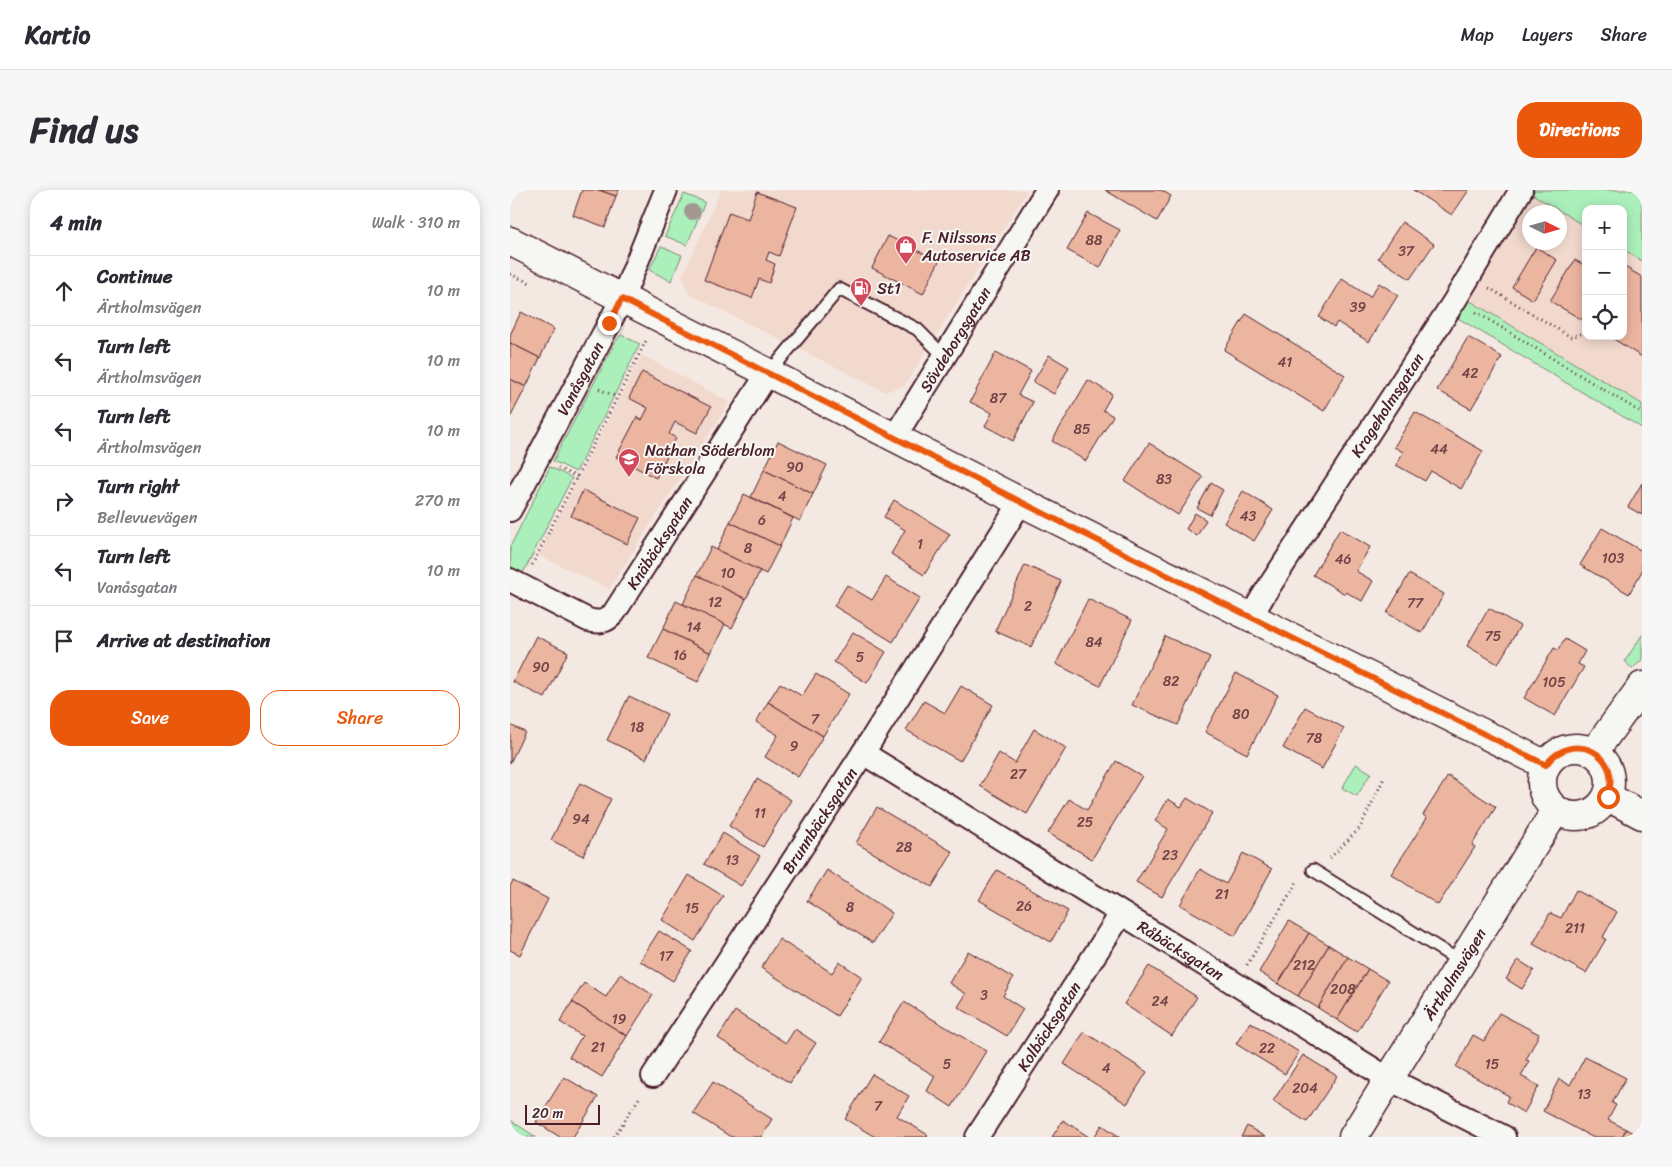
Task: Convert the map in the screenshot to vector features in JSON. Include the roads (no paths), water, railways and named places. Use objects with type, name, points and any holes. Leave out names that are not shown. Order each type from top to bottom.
[{"type":"street","name":"Vanåsgatan","points":[[510,510],[622,299],[666,190]]},
{"type":"street","name":"Sövdeborgsgatan","points":[[894,438],[1047,190]]},
{"type":"street","name":"Krageholmsgatan","points":[[1251,618],[1263,596],[1454,300],[1521,190]]},
{"type":"street","points":[[510,241],[894,438],[1546,765]]},
{"type":"street","name":"Knäbäcksgatan","points":[[516,583],[588,620],[597,623],[606,621],[614,613],[768,373]]},
{"type":"street","name":"Brunnbäcksgatan","points":[[652,1076],[863,752],[1021,502]]},
{"type":"street","points":[[1594,752],[1642,686]]},
{"type":"street","points":[[1568,748],[1582,748],[1594,752],[1604,760],[1610,771],[1611,784],[1608,797],[1595,811],[1585,815],[1565,815],[1556,810],[1544,793],[1542,783],[1546,765],[1557,753],[1568,748]]},
{"type":"street","name":"Råbäcksgatan","points":[[863,752],[1389,1079],[1504,1137]]},
{"type":"street","points":[[1608,797],[1642,815]]},
{"type":"street","name":"Ärtholmsvägen","points":[[1353,1137],[1556,810]]},
{"type":"street","name":"Kolbäcksgatan","points":[[977,1137],[1121,914]]},
{"type":"lane","points":[[768,373],[839,289],[917,329],[944,356]]},
{"type":"lane","points":[[1313,870],[1461,962]]},
{"type":"place","name":"F. Nilssons Autoservice AB","points":[[906,265]]},
{"type":"place","name":"St1","points":[[861,307]]},
{"type":"place","name":"Nathan Söderblom Förskola","points":[[629,478]]}]
